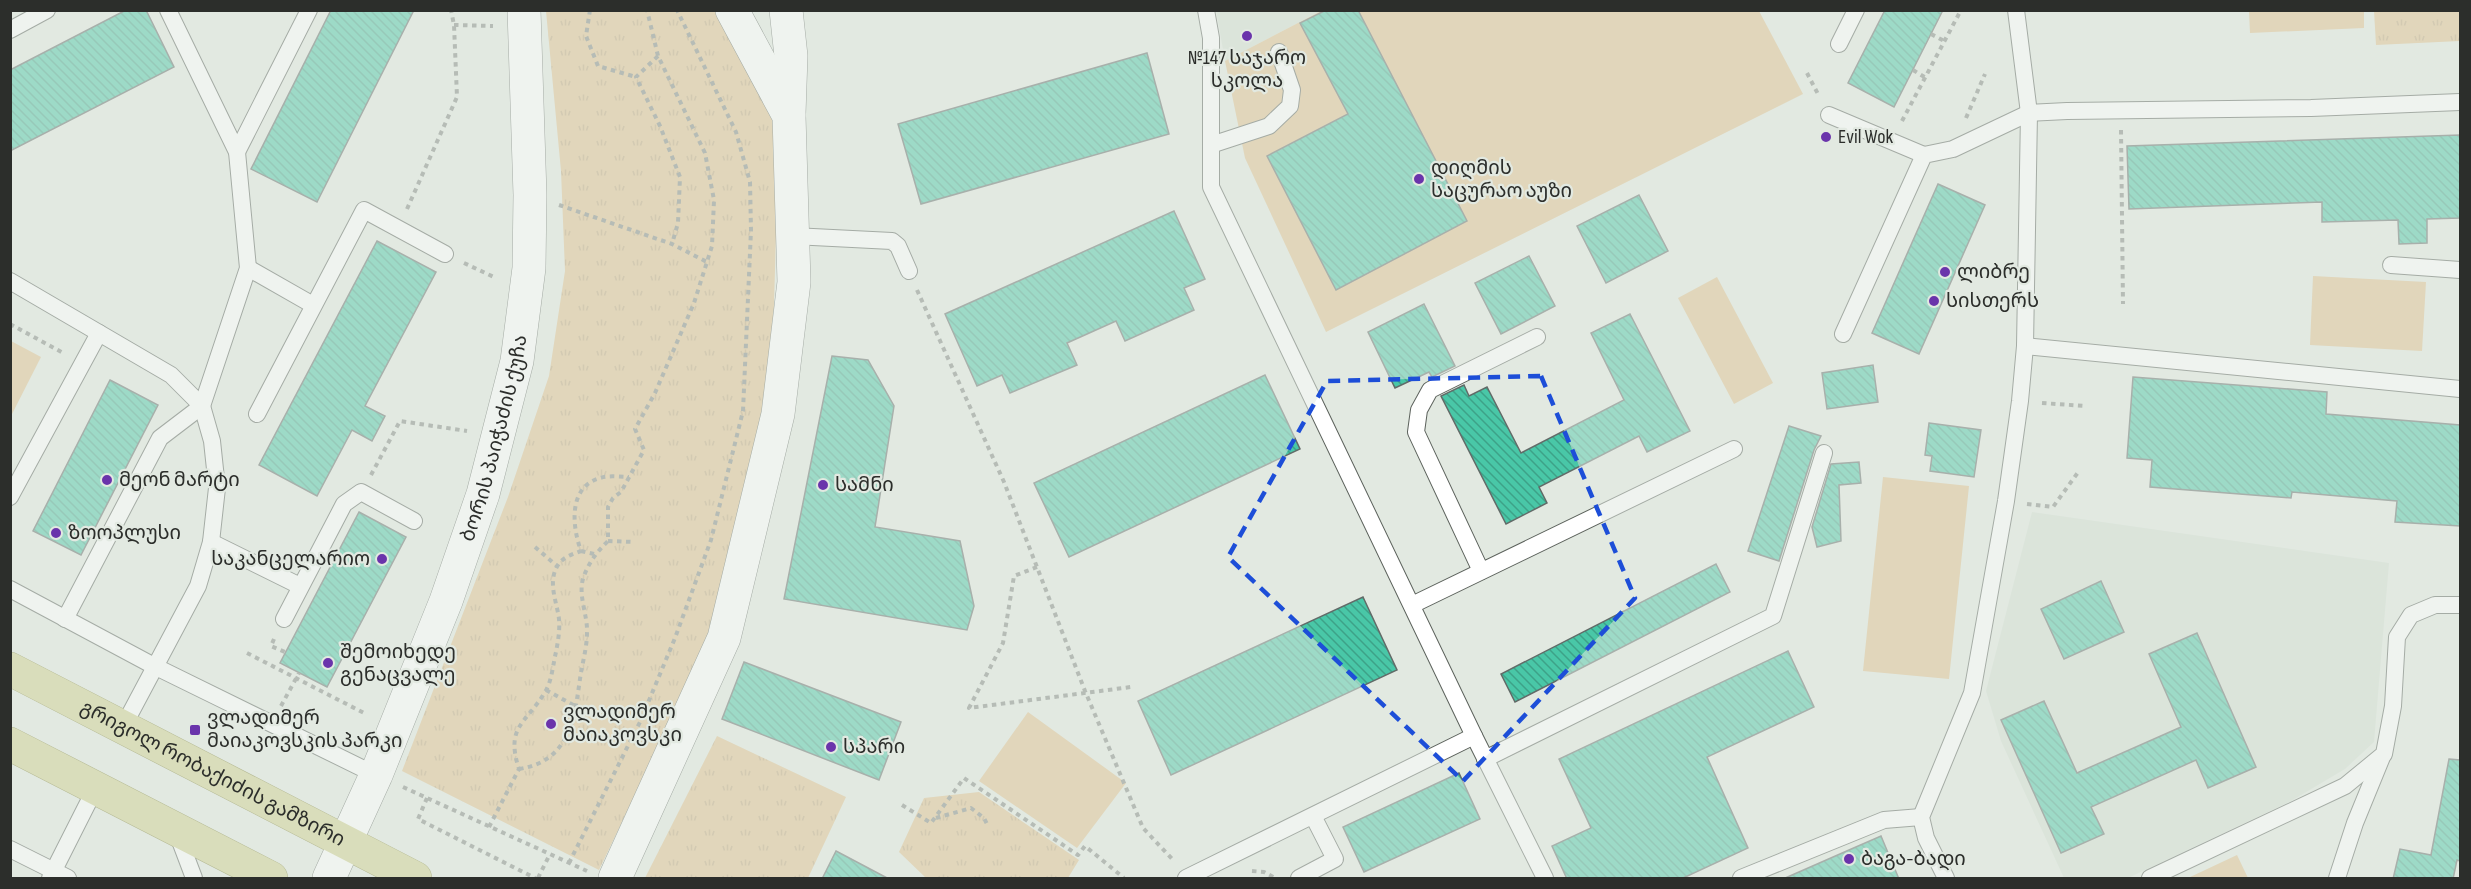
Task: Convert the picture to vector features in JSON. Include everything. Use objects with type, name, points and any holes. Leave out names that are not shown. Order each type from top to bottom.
[{"type":"main road","name":"გრიგოლ რობაქიძის გამზირი","points":[[10,669],[414,879]]},
{"type":"main road","points":[[10,744],[272,879]]},
{"type":"street","name":"ბორის პაიჭაძის ქუჩა","points":[[329,879],[347,844],[446,601],[483,494],[517,361],[529,268],[530,195],[524,10]]},
{"type":"street","points":[[732,10],[789,116]]},
{"type":"street","points":[[605,877],[724,638],[778,414],[794,282],[789,116],[791,56],[786,10]]},
{"type":"lane","points":[[10,30],[47,10]]},
{"type":"lane","points":[[65,619],[160,438],[202,406],[248,268],[237,152],[168,10]]},
{"type":"lane","points":[[237,152],[309,10]]},
{"type":"lane","points":[[1206,10],[1211,38],[1211,187],[1485,759],[1545,879]]},
{"type":"lane","points":[[1839,44],[1856,10]]},
{"type":"lane","points":[[1946,879],[1926,838],[1921,817],[1972,693],[2006,501],[2025,346],[2029,113],[2016,10]]},
{"type":"lane","points":[[1211,145],[1269,126],[1290,106],[1292,90],[1279,52]]},
{"type":"lane","points":[[1829,115],[1924,155],[1953,149],[2029,113],[2311,108],[2460,102]]},
{"type":"lane","points":[[1843,334],[1924,155]]},
{"type":"lane","points":[[257,414],[364,210],[445,254]]},
{"type":"lane","points":[[793,236],[892,241],[898,246],[909,271]]},
{"type":"lane","points":[[2391,265],[2460,270]]},
{"type":"lane","points":[[248,268],[313,305]]},
{"type":"lane","points":[[10,281],[171,375],[202,406],[212,441],[217,488],[211,542],[198,586],[123,726]]},
{"type":"lane","points":[[10,497],[14,494],[99,333]]},
{"type":"lane","points":[[1481,571],[1416,432],[1419,410],[1430,390],[1538,338]]},
{"type":"lane","points":[[2025,346],[2460,389]]},
{"type":"lane","points":[[1412,605],[1734,449]]},
{"type":"lane","points":[[1485,759],[1773,616],[1824,453]]},
{"type":"lane","points":[[284,619],[344,504],[361,492],[414,521]]},
{"type":"lane","points":[[211,542],[300,586]]},
{"type":"lane","points":[[10,589],[154,666],[376,775]]},
{"type":"lane","points":[[2337,879],[2355,823],[2384,754],[2392,706],[2397,636],[2411,615],[2435,604],[2460,605]]},
{"type":"lane","points":[[1188,878],[1474,736]]},
{"type":"lane","points":[[2150,879],[2345,786],[2384,754]]},
{"type":"lane","points":[[10,849],[57,876],[96,787]]},
{"type":"lane","points":[[1299,879],[1335,859],[1313,816]]},
{"type":"lane","points":[[1741,879],[1884,820],[1921,817]]},
{"type":"lane","points":[[176,829],[194,879]]},
{"type":"path","points":[[398,228],[457,97],[454,25],[451,10]]},
{"type":"path","points":[[590,10],[586,36],[598,66],[636,76],[660,126],[680,177],[678,223],[672,244]]},
{"type":"path","points":[[608,541],[608,507],[613,498],[621,492],[644,450],[635,429],[655,393],[685,323],[712,246],[714,201],[705,153],[658,56],[647,10]]},
{"type":"path","points":[[569,863],[640,722],[675,638],[711,540],[743,411],[752,230],[750,182],[736,132],[677,10]]},
{"type":"path","points":[[1891,140],[1946,42],[1961,10]]},
{"type":"path","points":[[454,25],[493,26]]},
{"type":"path","points":[[1931,34],[1946,42]]},
{"type":"path","points":[[636,76],[658,56]]},
{"type":"path","points":[[1912,70],[1926,78]]},
{"type":"path","points":[[1953,149],[1985,74]]},
{"type":"path","points":[[2120,112],[2123,304]]},
{"type":"path","points":[[530,195],[672,244],[707,262]]},
{"type":"path","points":[[909,271],[1004,482],[1085,692],[1143,828],[1188,878]]},
{"type":"path","points":[[487,274],[496,278]]},
{"type":"path","points":[[10,324],[82,364]]},
{"type":"path","points":[[2020,401],[2085,406]]},
{"type":"path","points":[[361,492],[400,421],[467,431]]},
{"type":"path","points":[[2006,501],[2053,507],[2079,471]]},
{"type":"path","points":[[581,550],[574,530],[576,501],[586,486],[603,477],[630,477]]},
{"type":"path","points":[[519,769],[532,767],[550,757],[567,737],[577,707],[588,632],[583,580],[594,554],[608,541],[634,542]]},
{"type":"path","points":[[535,547],[557,566]]},
{"type":"path","points":[[489,826],[519,769],[514,754],[514,737],[524,719],[546,690],[559,637],[559,621],[552,586],[557,566],[565,558],[581,550],[594,554]]},
{"type":"path","points":[[1036,567],[1014,576],[1003,643],[969,708],[1131,687]]},
{"type":"path","points":[[247,653],[364,713]]},
{"type":"path","points":[[272,724],[299,672]]},
{"type":"path","points":[[546,690],[577,707]]},
{"type":"path","points":[[376,775],[569,863],[605,877]]},
{"type":"path","points":[[902,805],[931,823],[964,778],[1078,855],[1085,846],[1124,879]]},
{"type":"path","points":[[427,798],[418,819],[537,879],[550,854]]},
{"type":"path","points":[[935,818],[971,808],[987,824]]},
{"type":"highlighted area","points":[[1541,376],[1635,598],[1463,781],[1228,557],[1327,381]]},
{"type":"shaded area","name":"№147 საჯარო სკოლა","points":[[1216,10],[1321,10],[1321,11],[1225,61]]},
{"type":"shaded area","points":[[2032,512],[2389,563],[2374,742],[2345,769],[2291,801],[2128,878],[2064,878],[2001,741],[1986,691]]},
{"type":"green space","points":[[546,11],[718,11],[779,132],[771,408],[715,628],[599,870],[402,771],[508,497],[549,376],[565,271],[561,171]]},
{"type":"green space","points":[[1321,11],[1759,11],[1803,94],[1326,332],[1245,158],[1225,61]]},
{"type":"green space","points":[[2249,11],[2364,11],[2364,28],[2250,33]]},
{"type":"green space","points":[[2374,11],[2460,11],[2460,41],[2376,45]]},
{"type":"green space","points":[[2313,276],[2426,282],[2422,351],[2310,345]]},
{"type":"green space","points":[[1717,277],[1773,383],[1734,404],[1678,298]]},
{"type":"green space","points":[[11,341],[41,357],[11,416]]},
{"type":"green space","points":[[1883,477],[1969,486],[1949,679],[1863,671]]},
{"type":"green space","points":[[1028,712],[1126,783],[1077,848],[979,781]]},
{"type":"green space","points":[[717,736],[846,797],[808,878],[645,878]]},
{"type":"green space","points":[[979,792],[1079,860],[1068,878],[926,878],[899,852],[924,798]]},
{"type":"green space","points":[[2237,855],[2248,878],[2188,878]]},
{"type":"building","points":[[126,10],[146,10],[174,67],[10,151],[10,70]]},
{"type":"building","points":[[331,10],[414,10],[317,202],[251,169]]},
{"type":"building","points":[[1326,10],[1358,10],[1467,221],[1336,290],[1267,156],[1348,114],[1300,23]]},
{"type":"building","points":[[1885,10],[1943,10],[1894,107],[1848,83]]},
{"type":"building","points":[[1147,53],[1169,134],[921,204],[898,124]]},
{"type":"building","points":[[2460,135],[2460,218],[2427,219],[2427,243],[2399,244],[2398,220],[2322,222],[2322,202],[2129,209],[2127,146]]},
{"type":"building","points":[[1938,184],[1985,205],[1919,354],[1872,333]]},
{"type":"building","points":[[1639,195],[1668,251],[1606,283],[1577,226]]},
{"type":"building","points":[[1174,211],[1205,279],[1184,288],[1194,310],[1125,341],[1116,321],[1067,343],[1077,365],[1010,393],[1002,375],[977,386],[945,314]]},
{"type":"building","points":[[377,241],[436,272],[365,406],[385,416],[372,441],[352,430],[317,496],[259,465]]},
{"type":"building","points":[[1529,256],[1555,306],[1501,334],[1475,283]]},
{"type":"building","points":[[1424,304],[1455,366],[1432,377],[1429,372],[1395,388],[1368,332]]},
{"type":"building","points":[[1630,314],[1690,431],[1647,452],[1639,436],[1539,487],[1547,503],[1506,524],[1441,396],[1464,385],[1469,396],[1487,387],[1521,453],[1624,400],[1591,333]]},
{"type":"building","points":[[832,356],[868,360],[894,406],[875,527],[960,541],[974,606],[967,630],[784,599]]},
{"type":"building","points":[[1873,365],[1878,402],[1827,409],[1822,373]]},
{"type":"building","points":[[1265,375],[1300,449],[1069,557],[1034,483]]},
{"type":"building","points":[[2133,377],[2327,392],[2326,414],[2460,425],[2460,526],[2395,522],[2397,501],[2292,492],[2291,498],[2150,487],[2152,460],[2127,458]]},
{"type":"building","points":[[110,380],[158,405],[81,555],[33,531]]},
{"type":"building","points":[[1929,423],[1981,430],[1974,477],[1930,471],[1932,456],[1925,455]]},
{"type":"building","points":[[1789,426],[1821,436],[1814,450],[1779,561],[1748,551]]},
{"type":"building","points":[[1859,462],[1861,483],[1839,485],[1841,541],[1817,547],[1812,527],[1831,464]]},
{"type":"building","points":[[359,512],[406,537],[327,687],[280,663]]},
{"type":"building","points":[[1716,564],[1730,592],[1515,702],[1501,674]]},
{"type":"building","points":[[2101,581],[2124,632],[2064,659],[2041,609]]},
{"type":"building","points":[[1363,597],[1397,670],[1171,775],[1138,701]]},
{"type":"building","points":[[2197,633],[2256,767],[2208,788],[2196,760],[2091,807],[2104,834],[2061,853],[2001,720],[2044,701],[2077,773],[2181,727],[2149,654]]},
{"type":"building","points":[[1788,651],[1814,707],[1707,757],[1748,848],[1681,879],[1567,879],[1552,846],[1591,828],[1559,759]]},
{"type":"building","points":[[744,662],[901,722],[879,780],[722,719]]},
{"type":"building","points":[[2449,759],[2460,760],[2460,861],[2457,860],[2453,879],[2393,879],[2400,849],[2431,855]]},
{"type":"building","points":[[1459,773],[1480,819],[1364,872],[1343,827]]},
{"type":"building","points":[[1881,836],[1899,879],[1783,879],[1849,850]]},
{"type":"building","points":[[836,851],[889,879],[822,879]]},
{"type":"place","name":"№147 საჯარო სკოლა","points":[[1247,36]]},
{"type":"place","name":"Evil Wok","points":[[1826,137]]},
{"type":"place","name":"დიღმის საცურაო აუზი","points":[[1419,179]]},
{"type":"place","name":"ლიბრე","points":[[1945,272]]},
{"type":"place","name":"სისთერს","points":[[1934,301]]},
{"type":"place","name":"მეონ მარტი","points":[[107,480]]},
{"type":"place","name":"სამნი","points":[[823,485]]},
{"type":"place","name":"ზოოპლუსი","points":[[56,533]]},
{"type":"place","name":"საკანცელარიო","points":[[382,559]]},
{"type":"place","name":"შემოიხედე გენაცვალე","points":[[328,663]]},
{"type":"place","name":"ვლადიმერ მაიაკოვსკი","points":[[551,724]]},
{"type":"place","name":"ვლადიმერ მაიაკოვსკის პარკი","points":[[195,730]]},
{"type":"place","name":"სპარი","points":[[831,747]]},
{"type":"place","name":"ბაგა-ბადი","points":[[1849,859]]}]
